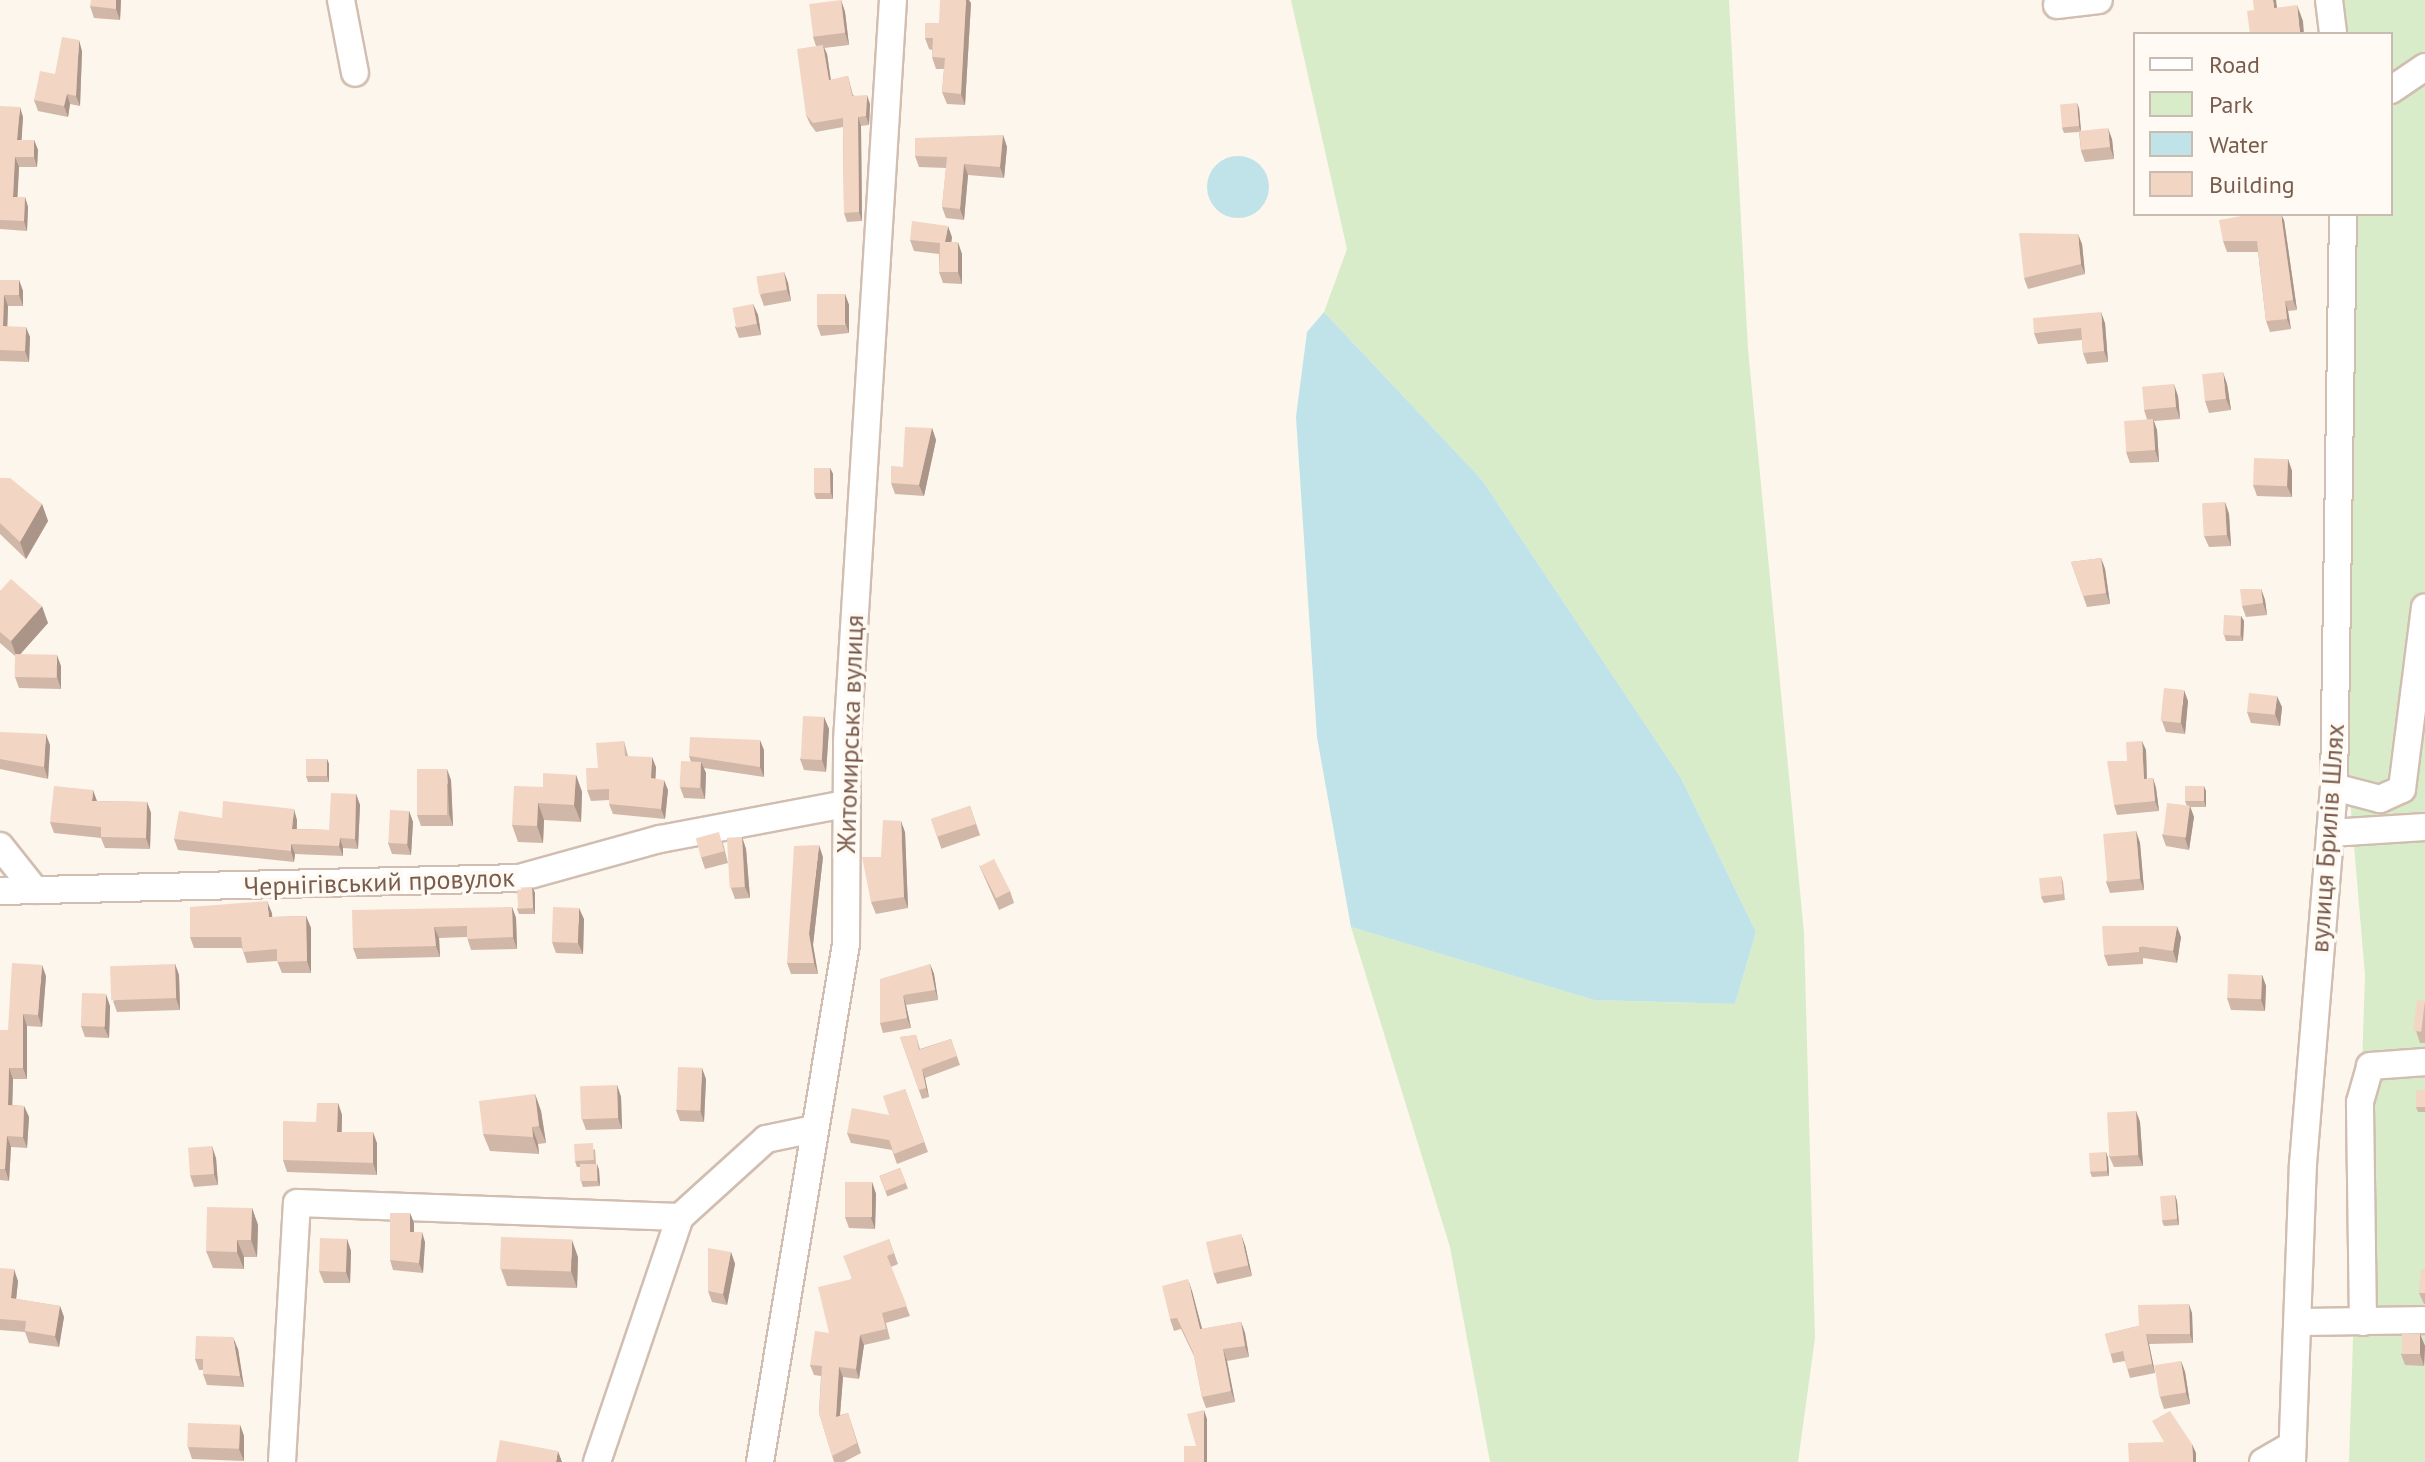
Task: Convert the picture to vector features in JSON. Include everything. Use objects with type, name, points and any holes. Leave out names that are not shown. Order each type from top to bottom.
[{"type":"street","points":[[341,0],[355,73]]},
{"type":"street","name":"Житомирська вулиця","points":[[760,1462],[846,944],[846,804],[893,0]]},
{"type":"street","points":[[2057,5],[2099,0]]},
{"type":"street","points":[[2329,0],[2333,32]]},
{"type":"street","points":[[2393,89],[2425,67]]},
{"type":"street","name":"вулиця Брилів Шлях","points":[[2292,1453],[2302,1322],[2303,1164],[2334,787],[2343,216]]},
{"type":"street","points":[[2334,787],[2380,799],[2402,789],[2425,607]]},
{"type":"street","name":"Чернігівський провулок","points":[[0,891],[519,878],[660,839],[846,804]]},
{"type":"street","points":[[2330,833],[2425,827]]},
{"type":"street","points":[[0,846],[35,890]]},
{"type":"street","points":[[2363,1322],[2360,1102],[2370,1066],[2425,1062]]},
{"type":"street","points":[[597,1462],[680,1217],[766,1139],[814,1129]]},
{"type":"street","points":[[282,1462],[297,1203],[680,1217]]},
{"type":"street","points":[[2302,1322],[2425,1320]]},
{"type":"street","points":[[2263,1462],[2292,1453]]},
{"type":"green space","points":[[1291,0],[1729,0],[1748,349],[1804,933],[1815,1338],[1798,1462],[1490,1462],[1450,1247],[1351,927],[1594,1000],[1735,1004],[1756,932],[1681,778],[1482,480],[1324,312],[1347,249]]},
{"type":"green space","points":[[2341,0],[2425,0],[2425,1462],[2349,1462],[2365,975],[2348,775],[2352,216],[2393,216],[2393,32],[2343,32]]},
{"type":"water","points":[[1238,156],[1250,158],[1260,165],[1267,175],[1267,199],[1260,209],[1250,216],[1238,218],[1226,216],[1216,209],[1209,199],[1207,187],[1209,175],[1216,165],[1226,158]]},
{"type":"water","points":[[1324,312],[1482,480],[1681,778],[1756,932],[1735,1004],[1594,1000],[1351,927],[1317,737],[1296,417],[1307,332]]},
{"type":"building","points":[[91,0],[116,0],[116,9],[90,6]]},
{"type":"building","points":[[841,0],[845,33],[813,37],[809,4]]},
{"type":"building","points":[[940,0],[966,0],[961,94],[942,92],[945,58],[932,57],[933,38],[925,38],[925,23],[939,23]]},
{"type":"building","points":[[2253,0],[2273,0],[2274,8],[2297,5],[2300,32],[2250,32],[2247,11],[2254,10]]},
{"type":"building","points":[[62,37],[79,40],[76,96],[67,94],[64,106],[34,100],[40,71],[55,74]]},
{"type":"building","points":[[823,45],[829,80],[848,76],[852,96],[867,95],[866,116],[858,117],[859,212],[844,213],[843,118],[813,123],[806,115],[797,49]]},
{"type":"building","points":[[2077,103],[2079,126],[2062,127],[2060,104]]},
{"type":"building","points":[[0,106],[20,107],[17,140],[34,140],[34,157],[15,157],[13,197],[25,197],[24,221],[0,220]]},
{"type":"building","points":[[2108,128],[2110,147],[2081,150],[2079,131]]},
{"type":"building","points":[[1003,135],[1000,167],[964,164],[960,209],[942,207],[947,157],[915,156],[915,138]]},
{"type":"building","points":[[2242,216],[2281,216],[2293,300],[2285,301],[2287,319],[2266,321],[2257,241],[2223,241],[2219,220]]},
{"type":"building","points":[[912,221],[948,226],[945,242],[958,242],[958,272],[939,272],[940,243],[910,240]]},
{"type":"building","points":[[2019,233],[2078,234],[2081,264],[2024,278]]},
{"type":"building","points":[[784,272],[787,290],[759,294],[756,276]]},
{"type":"building","points":[[0,280],[19,280],[19,295],[4,295],[3,326],[26,327],[25,351],[0,350]]},
{"type":"building","points":[[817,294],[845,294],[845,325],[817,325]]},
{"type":"building","points":[[753,304],[757,324],[736,328],[732,308]]},
{"type":"building","points":[[2101,312],[2104,351],[2083,353],[2081,328],[2034,333],[2033,318]]},
{"type":"building","points":[[2223,372],[2226,399],[2205,401],[2202,374]]},
{"type":"building","points":[[2174,384],[2176,407],[2144,410],[2142,387]]},
{"type":"building","points":[[2153,419],[2155,450],[2126,452],[2124,421]]},
{"type":"building","points":[[905,427],[932,428],[919,485],[891,483],[891,466],[903,467]]},
{"type":"building","points":[[2254,458],[2288,459],[2287,486],[2253,485]]},
{"type":"building","points":[[814,468],[830,468],[830,493],[814,493]]},
{"type":"building","points":[[0,478],[10,478],[42,504],[20,542],[0,523]]},
{"type":"building","points":[[2225,502],[2227,535],[2204,536],[2202,503]]},
{"type":"building","points":[[2101,558],[2106,593],[2083,596],[2071,562]]},
{"type":"building","points":[[11,579],[42,606],[11,641],[0,632],[0,591]]},
{"type":"building","points":[[2240,589],[2261,589],[2263,603],[2242,606]]},
{"type":"building","points":[[2224,615],[2241,616],[2240,636],[2223,635]]},
{"type":"building","points":[[15,654],[57,655],[57,678],[15,677]]},
{"type":"building","points":[[2164,688],[2184,690],[2180,723],[2161,721]]},
{"type":"building","points":[[2249,693],[2277,696],[2275,715],[2247,712]]},
{"type":"building","points":[[803,716],[824,717],[822,760],[801,759]]},
{"type":"building","points":[[0,732],[46,734],[44,767],[0,759]]},
{"type":"building","points":[[690,737],[760,740],[760,767],[689,756]]},
{"type":"building","points":[[624,741],[625,756],[652,757],[651,778],[664,780],[661,809],[609,804],[609,789],[587,790],[586,768],[598,768],[596,743]]},
{"type":"building","points":[[2142,741],[2144,779],[2153,778],[2155,801],[2114,805],[2107,761],[2127,761],[2126,742]]},
{"type":"building","points":[[306,759],[327,759],[327,776],[306,776]]},
{"type":"building","points":[[681,761],[701,762],[700,788],[680,787]]},
{"type":"building","points":[[417,769],[447,769],[447,815],[417,815]]},
{"type":"building","points":[[543,773],[576,775],[574,805],[538,803],[537,826],[512,825],[514,786],[543,787]]},
{"type":"building","points":[[54,786],[93,790],[92,801],[147,802],[146,838],[101,837],[101,827],[50,822]]},
{"type":"building","points":[[2185,786],[2204,786],[2204,801],[2185,801]]},
{"type":"building","points":[[331,793],[356,794],[355,839],[340,838],[339,846],[291,844],[291,851],[174,839],[179,811],[222,818],[223,801],[294,809],[292,829],[329,830]]},
{"type":"building","points":[[2167,803],[2190,806],[2186,838],[2163,835]]},
{"type":"building","points":[[970,806],[976,824],[937,837],[931,819]]},
{"type":"building","points":[[390,810],[409,811],[407,844],[388,843]]},
{"type":"building","points":[[883,820],[901,821],[904,897],[871,902],[862,857],[881,857]]},
{"type":"building","points":[[2136,831],[2140,879],[2107,882],[2103,834]]},
{"type":"building","points":[[719,832],[724,851],[701,858],[696,838]]},
{"type":"building","points":[[742,837],[745,887],[730,888],[727,838]]},
{"type":"building","points":[[819,845],[809,934],[814,963],[787,963],[794,846]]},
{"type":"building","points":[[994,859],[1010,891],[996,898],[980,866]]},
{"type":"building","points":[[2061,876],[2063,894],[2041,896],[2039,878]]},
{"type":"building","points":[[532,887],[533,908],[518,909],[517,888]]},
{"type":"building","points":[[267,901],[269,917],[306,916],[307,961],[277,962],[277,949],[243,952],[241,937],[190,937],[190,907]]},
{"type":"building","points":[[512,907],[513,937],[467,939],[467,926],[434,927],[436,946],[353,948],[352,910]]},
{"type":"building","points":[[553,907],[579,908],[578,943],[552,942]]},
{"type":"building","points":[[2102,926],[2177,926],[2173,951],[2139,946],[2139,952],[2104,955]]},
{"type":"building","points":[[12,963],[42,965],[38,1015],[23,1014],[23,1068],[9,1068],[8,1105],[24,1106],[23,1137],[7,1136],[5,1169],[0,1169],[0,1030],[8,1030]]},
{"type":"building","points":[[175,964],[176,998],[111,1000],[110,966]]},
{"type":"building","points":[[930,964],[935,990],[903,995],[907,1018],[880,1023],[880,979]]},
{"type":"building","points":[[2228,974],[2262,975],[2261,999],[2227,998]]},
{"type":"building","points":[[82,993],[106,994],[105,1027],[81,1026]]},
{"type":"building","points":[[2417,1000],[2425,1001],[2421,1032],[2413,1031]]},
{"type":"building","points":[[916,1035],[919,1050],[951,1039],[957,1056],[922,1069],[926,1088],[919,1090],[900,1037]]},
{"type":"building","points":[[678,1067],[702,1068],[700,1111],[676,1110]]},
{"type":"building","points":[[617,1085],[618,1118],[581,1119],[580,1086]]},
{"type":"building","points":[[905,1089],[924,1142],[894,1154],[889,1140],[847,1133],[852,1108],[889,1115],[883,1096]]},
{"type":"building","points":[[2416,1090],[2425,1090],[2425,1107],[2416,1107]]},
{"type":"building","points":[[535,1094],[539,1126],[532,1127],[533,1137],[483,1134],[479,1101]]},
{"type":"building","points":[[317,1103],[338,1103],[337,1132],[373,1132],[373,1163],[283,1160],[283,1121],[316,1122]]},
{"type":"building","points":[[2136,1111],[2138,1155],[2109,1156],[2107,1113]]},
{"type":"building","points":[[593,1143],[594,1160],[575,1161],[574,1144]]},
{"type":"building","points":[[212,1146],[214,1174],[190,1176],[188,1148]]},
{"type":"building","points":[[2106,1152],[2107,1171],[2090,1172],[2089,1153]]},
{"type":"building","points":[[580,1164],[597,1164],[597,1181],[580,1181]]},
{"type":"building","points":[[900,1168],[906,1183],[886,1191],[880,1176]]},
{"type":"building","points":[[845,1182],[872,1182],[872,1217],[845,1217]]},
{"type":"building","points":[[2175,1195],[2177,1219],[2162,1220],[2160,1196]]},
{"type":"building","points":[[207,1207],[252,1208],[251,1240],[237,1240],[237,1252],[206,1251]]},
{"type":"building","points":[[390,1213],[410,1213],[410,1232],[422,1232],[419,1263],[390,1260]]},
{"type":"building","points":[[1241,1234],[1248,1265],[1213,1273],[1206,1242]]},
{"type":"building","points":[[501,1237],[572,1239],[571,1271],[500,1269]]},
{"type":"building","points":[[320,1238],[347,1239],[346,1272],[319,1271]]},
{"type":"building","points":[[889,1239],[894,1253],[887,1256],[907,1306],[882,1313],[886,1329],[860,1335],[856,1369],[839,1367],[836,1417],[848,1413],[857,1443],[832,1456],[819,1413],[822,1366],[810,1365],[815,1331],[829,1333],[818,1287],[852,1279],[843,1256]]},
{"type":"building","points":[[708,1248],[731,1252],[723,1294],[708,1291]]},
{"type":"building","points":[[0,1268],[14,1269],[11,1298],[60,1306],[55,1336],[25,1331],[26,1321],[0,1319]]},
{"type":"building","points":[[2421,1269],[2425,1269],[2425,1293],[2419,1293]]},
{"type":"building","points":[[1188,1279],[1200,1329],[1241,1322],[1245,1346],[1223,1349],[1231,1391],[1202,1397],[1193,1352],[1177,1318],[1170,1319],[1162,1286]]},
{"type":"building","points":[[2189,1304],[2190,1334],[2146,1334],[2152,1364],[2127,1369],[2123,1351],[2110,1354],[2105,1334],[2139,1326],[2138,1305]]},
{"type":"building","points":[[2402,1334],[2420,1334],[2420,1354],[2402,1354]]},
{"type":"building","points":[[196,1336],[233,1337],[240,1376],[203,1374],[203,1359],[195,1359]]},
{"type":"building","points":[[2181,1361],[2186,1393],[2159,1397],[2154,1365]]},
{"type":"building","points":[[1204,1410],[1204,1462],[1184,1462],[1184,1446],[1196,1446],[1187,1414]]},
{"type":"building","points":[[2170,1411],[2192,1444],[2193,1462],[2129,1462],[2128,1443],[2164,1442],[2152,1421]]},
{"type":"building","points":[[188,1423],[240,1425],[239,1449],[187,1447]]},
{"type":"building","points":[[500,1440],[558,1451],[556,1462],[496,1462]]}]
